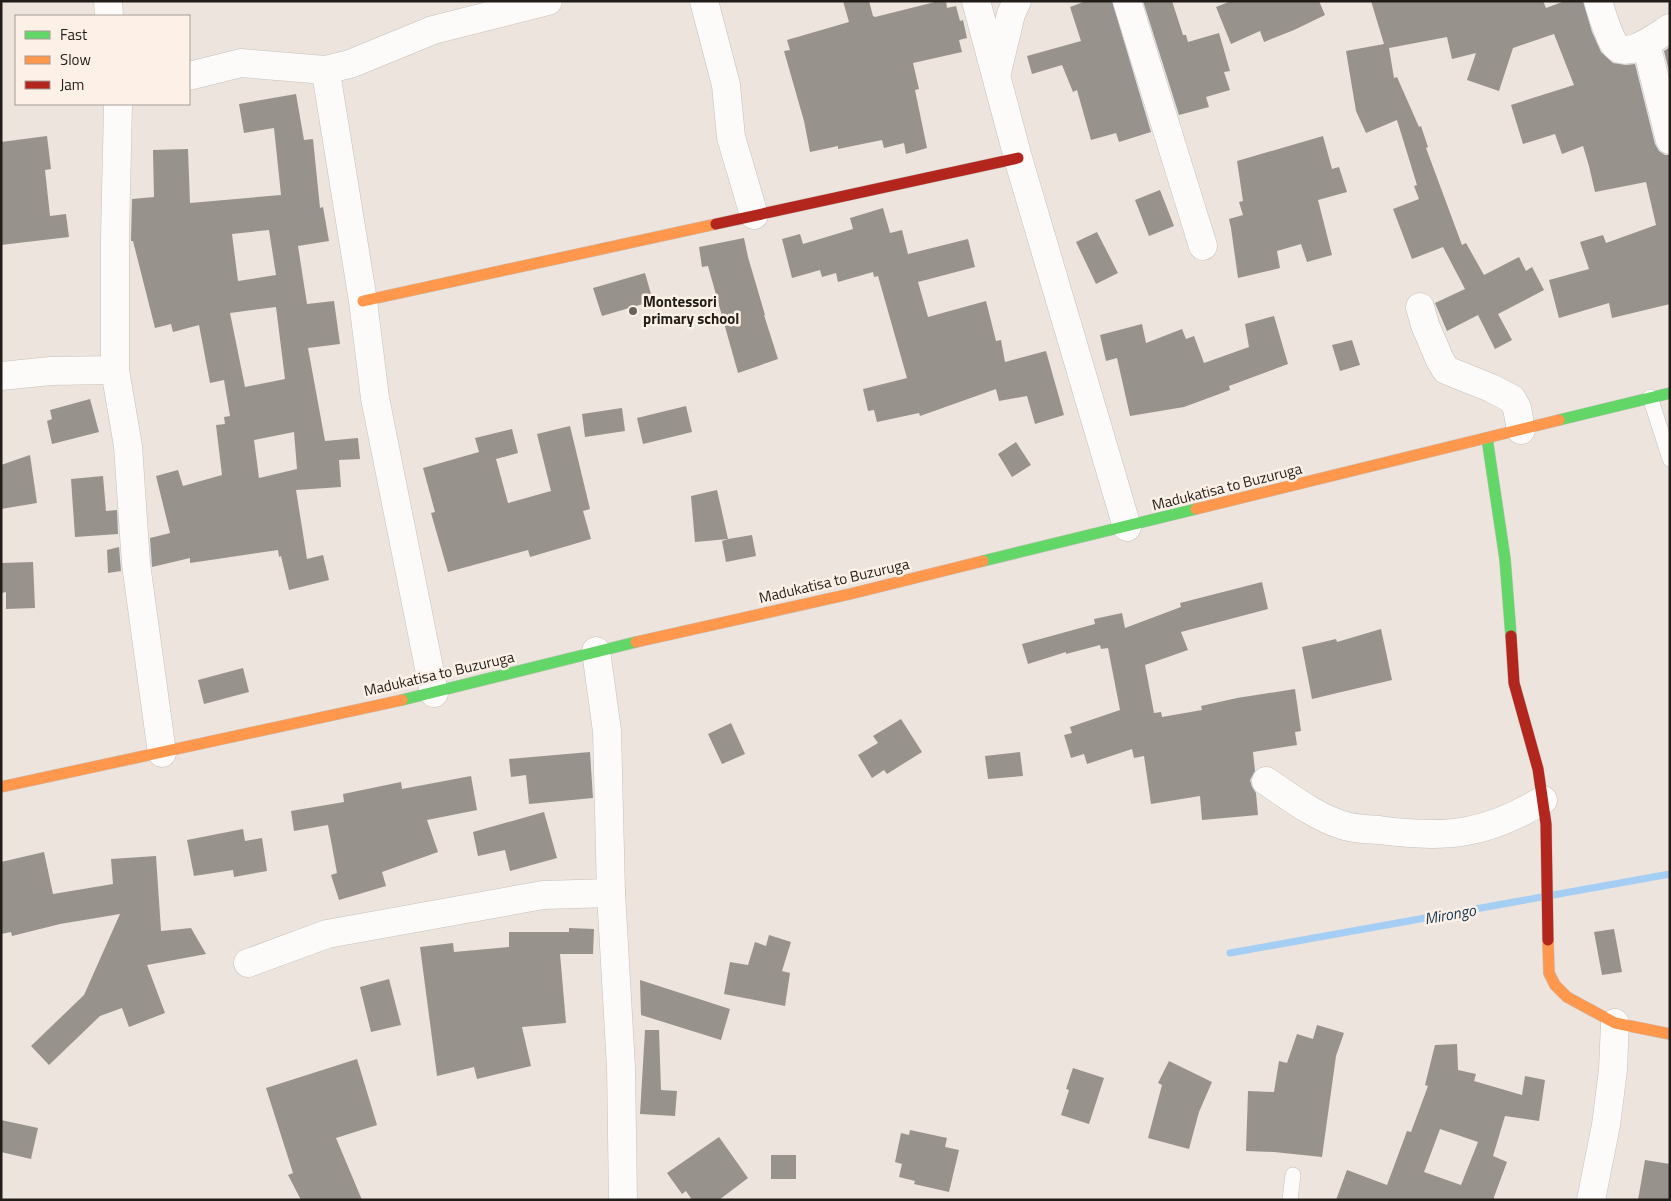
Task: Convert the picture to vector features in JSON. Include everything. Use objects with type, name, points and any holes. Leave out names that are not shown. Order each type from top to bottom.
[{"type":"main road","points":[[363,301],[1018,158]]},
{"type":"main road","name":"Madukatisa to Buzuruga","points":[[1,787],[162,754],[291,723],[434,693],[596,651],[850,594],[1670,393]]},
{"type":"main road","points":[[1487,438],[1505,559],[1514,683],[1538,769],[1546,824],[1549,973],[1555,985],[1567,997],[1615,1023],[1670,1034]]},
{"type":"street","points":[[108,1],[109,15]]},
{"type":"street","points":[[190,76],[242,63],[325,70],[350,64],[433,30],[548,1]]},
{"type":"street","points":[[704,1],[726,85],[731,137],[754,215]]},
{"type":"street","points":[[976,1],[997,72],[1018,158],[1127,527]]},
{"type":"street","points":[[997,72],[1017,1]]},
{"type":"street","points":[[1127,1],[1203,246]]},
{"type":"street","points":[[1598,1],[1613,43],[1624,50],[1646,44],[1670,28]]},
{"type":"street","points":[[1646,44],[1670,140]]},
{"type":"street","points":[[325,70],[363,301],[375,398],[434,693]]},
{"type":"street","points":[[118,105],[115,370],[128,446],[136,564],[162,754]]},
{"type":"street","points":[[1420,307],[1425,325],[1446,370],[1491,388],[1512,399],[1517,408],[1521,430]]},
{"type":"street","points":[[1,376],[51,371],[115,370]]},
{"type":"street","points":[[596,651],[607,731],[611,893],[621,1068],[623,1200]]},
{"type":"street","points":[[1266,781],[1303,806],[1342,825],[1396,832],[1444,835],[1480,830],[1518,815],[1543,800]]},
{"type":"street","points":[[248,964],[327,934],[543,896],[611,893]]},
{"type":"street","points":[[1591,1200],[1606,1125],[1613,1070],[1615,1023]]},
{"type":"lane","points":[[1650,397],[1670,459]]},
{"type":"lane","points":[[1290,1200],[1293,1174]]},
{"type":"building","points":[[843,1],[869,1],[873,16],[875,17],[939,1],[946,1],[947,8],[956,6],[960,21],[963,20],[967,38],[959,40],[962,52],[913,63],[919,89],[915,90],[927,148],[906,154],[904,143],[884,148],[882,140],[838,149],[838,146],[810,152],[804,121],[784,51],[790,50],[787,40],[849,22]]},
{"type":"building","points":[[1086,1],[1112,1],[1151,132],[1119,142],[1116,133],[1091,140],[1077,90],[1073,92],[1062,65],[1032,74],[1027,56],[1081,41],[1070,7]]},
{"type":"building","points":[[1143,1],[1172,1],[1183,35],[1186,35],[1188,42],[1219,33],[1230,71],[1224,72],[1230,90],[1206,97],[1209,107],[1179,115]]},
{"type":"building","points":[[1231,1],[1319,1],[1325,15],[1264,42],[1260,31],[1231,44],[1216,7]]},
{"type":"building","points":[[1371,1],[1543,1],[1546,8],[1565,1],[1583,1],[1592,32],[1601,52],[1613,63],[1635,64],[1655,144],[1659,151],[1665,155],[1670,155],[1670,304],[1612,318],[1609,303],[1559,318],[1549,280],[1589,269],[1580,242],[1603,235],[1606,243],[1656,225],[1646,182],[1595,192],[1583,146],[1562,154],[1555,134],[1523,144],[1511,105],[1574,85],[1554,34],[1513,48],[1499,91],[1467,80],[1476,53],[1452,59],[1447,37],[1389,48],[1394,78],[1397,77],[1419,127],[1421,126],[1428,147],[1426,148],[1462,245],[1466,243],[1484,275],[1519,257],[1526,271],[1532,267],[1544,290],[1498,314],[1512,340],[1495,349],[1478,315],[1447,331],[1435,303],[1465,289],[1443,247],[1412,259],[1393,209],[1419,199],[1414,186],[1417,185],[1397,120],[1366,133],[1356,111],[1346,51],[1384,44]]},
{"type":"building","points":[[1670,47],[1670,75],[1664,51]]},
{"type":"building","points":[[296,94],[304,140],[313,139],[320,208],[323,207],[329,241],[298,246],[307,304],[334,301],[340,344],[308,348],[325,441],[358,438],[360,459],[339,460],[341,487],[296,490],[307,559],[323,555],[329,580],[289,590],[278,550],[190,563],[190,558],[152,567],[150,538],[170,533],[156,476],[178,470],[183,486],[222,475],[216,425],[225,424],[224,417],[230,416],[224,380],[210,383],[199,325],[173,332],[171,324],[155,328],[133,241],[131,241],[132,199],[154,197],[153,150],[188,149],[190,203],[281,195],[274,128],[244,133],[239,104]],"holes":[[[269,230],[276,275],[238,281],[232,234]],[[276,307],[285,379],[245,387],[230,313]],[[294,432],[297,469],[259,478],[254,440]]]},
{"type":"building","points":[[47,136],[51,169],[45,170],[50,216],[66,214],[69,237],[1,245],[1,142]]},
{"type":"building","points":[[1323,136],[1332,169],[1339,167],[1347,192],[1318,200],[1332,255],[1307,262],[1301,244],[1277,251],[1280,268],[1238,278],[1229,219],[1243,215],[1239,202],[1243,201],[1237,161]]},
{"type":"building","points":[[1160,190],[1174,226],[1149,236],[1135,200]]},
{"type":"building","points":[[883,208],[890,233],[902,230],[908,254],[968,239],[975,267],[918,282],[928,317],[986,301],[996,341],[1001,340],[1005,362],[1046,351],[1064,415],[1035,424],[1027,396],[999,401],[996,389],[920,416],[919,413],[877,422],[874,410],[868,411],[863,389],[907,378],[878,276],[874,277],[873,272],[838,282],[836,273],[822,277],[820,270],[792,278],[782,239],[800,234],[803,244],[853,229],[850,218]]},
{"type":"building","points":[[1097,232],[1118,273],[1096,284],[1076,242]]},
{"type":"building","points":[[744,238],[764,315],[778,359],[738,373],[708,266],[702,267],[699,247]]},
{"type":"building","points":[[645,273],[653,301],[602,316],[593,288]]},
{"type":"building","points":[[1274,316],[1288,364],[1229,386],[1230,390],[1184,407],[1130,416],[1117,358],[1106,361],[1100,335],[1142,324],[1146,343],[1182,329],[1186,339],[1194,336],[1204,363],[1249,347],[1245,324]]},
{"type":"building","points":[[1352,340],[1360,365],[1340,371],[1332,345]]},
{"type":"building","points":[[90,399],[99,432],[52,444],[47,421],[52,419],[50,410]]},
{"type":"building","points":[[686,406],[692,432],[643,444],[637,418]]},
{"type":"building","points":[[622,408],[625,431],[585,437],[582,414]]},
{"type":"building","points":[[570,426],[590,509],[583,511],[591,539],[530,557],[528,550],[448,572],[431,513],[435,512],[423,468],[479,452],[475,438],[512,429],[518,453],[496,459],[508,503],[551,491],[537,434]]},
{"type":"building","points":[[1016,442],[1031,465],[1012,477],[998,454]]},
{"type":"building","points":[[30,455],[37,503],[1,509],[1,465]]},
{"type":"building","points":[[103,476],[106,511],[117,510],[118,534],[75,537],[71,479]]},
{"type":"building","points":[[717,490],[728,539],[695,542],[691,496]]},
{"type":"building","points":[[752,535],[756,556],[726,562],[722,541]]},
{"type":"building","points":[[119,547],[121,571],[108,573],[107,550]]},
{"type":"building","points":[[33,562],[35,608],[6,609],[6,592],[1,593],[1,563]]},
{"type":"building","points":[[1262,582],[1268,609],[1181,632],[1188,650],[1145,665],[1154,713],[1161,712],[1162,717],[1202,710],[1201,706],[1237,698],[1295,689],[1301,731],[1295,732],[1297,745],[1253,752],[1255,771],[1250,780],[1256,793],[1258,815],[1202,820],[1200,796],[1151,804],[1144,756],[1134,758],[1132,749],[1087,764],[1084,754],[1071,758],[1064,735],[1072,733],[1070,727],[1120,710],[1108,648],[1101,649],[1100,645],[1066,654],[1066,652],[1028,664],[1022,644],[1095,624],[1094,619],[1122,613],[1125,628],[1181,607],[1180,603]]},
{"type":"building","points":[[1381,629],[1392,680],[1312,699],[1302,647],[1336,639],[1337,642]]},
{"type":"building","points":[[243,668],[249,692],[204,704],[198,680]]},
{"type":"building","points":[[901,719],[922,752],[887,774],[884,770],[872,778],[858,755],[878,743],[873,736]]},
{"type":"building","points":[[731,723],[745,754],[722,764],[708,734]]},
{"type":"building","points":[[590,752],[593,798],[529,804],[526,775],[511,777],[509,759]]},
{"type":"building","points":[[1020,752],[1023,776],[988,779],[985,756]]},
{"type":"building","points":[[471,776],[477,810],[427,820],[438,852],[382,872],[386,886],[339,900],[331,875],[337,873],[328,825],[294,831],[291,811],[344,802],[343,794],[401,782],[402,789]]},
{"type":"building","points":[[544,812],[557,858],[510,871],[505,850],[478,856],[473,832]]},
{"type":"building","points":[[243,829],[245,841],[262,838],[267,871],[234,877],[233,870],[194,876],[187,840]]},
{"type":"building","points":[[44,852],[53,894],[113,884],[111,859],[156,856],[161,931],[191,928],[206,954],[147,965],[165,1013],[129,1027],[122,1008],[100,1016],[49,1065],[31,1046],[84,995],[120,914],[60,924],[12,936],[11,932],[1,934],[1,862]]},
{"type":"building","points":[[569,928],[594,929],[593,954],[560,954],[566,1023],[522,1027],[531,1066],[477,1079],[474,1067],[437,1076],[420,947],[453,943],[454,952],[509,947],[509,932],[569,932]]},
{"type":"building","points":[[1614,929],[1622,972],[1602,975],[1594,932]]},
{"type":"building","points":[[769,935],[791,942],[782,971],[790,973],[785,1006],[724,994],[730,962],[748,965],[755,942],[766,946]]},
{"type":"building","points":[[389,979],[401,1025],[371,1032],[360,987]]},
{"type":"building","points":[[640,980],[730,1009],[721,1040],[641,1015]]},
{"type":"building","points":[[1317,1025],[1344,1033],[1336,1056],[1322,1157],[1246,1151],[1248,1091],[1274,1092],[1279,1061],[1287,1063],[1297,1034],[1313,1039]]},
{"type":"building","points":[[645,1030],[659,1030],[661,1090],[677,1091],[675,1116],[640,1114]]},
{"type":"building","points":[[1457,1044],[1458,1070],[1476,1074],[1474,1081],[1522,1095],[1525,1076],[1545,1080],[1539,1121],[1505,1116],[1493,1156],[1507,1162],[1494,1200],[1336,1200],[1347,1170],[1387,1185],[1407,1131],[1411,1132],[1428,1086],[1425,1085],[1435,1045]],"holes":[[[1440,1129],[1478,1142],[1461,1185],[1424,1172]]]},
{"type":"building","points":[[357,1059],[377,1125],[336,1138],[362,1200],[301,1200],[288,1175],[293,1173],[266,1088]]},
{"type":"building","points":[[1169,1061],[1212,1082],[1199,1112],[1189,1149],[1148,1138],[1162,1085],[1158,1083]]},
{"type":"building","points":[[1073,1068],[1104,1078],[1089,1124],[1061,1115],[1069,1090],[1066,1089]]},
{"type":"building","points":[[1,1120],[38,1128],[31,1159],[1,1152]]},
{"type":"building","points":[[910,1130],[947,1138],[945,1147],[959,1150],[949,1192],[914,1184],[915,1181],[899,1177],[902,1164],[895,1162],[901,1133],[909,1135]]},
{"type":"building","points":[[719,1137],[748,1178],[719,1200],[692,1200],[686,1191],[682,1194],[667,1173]]},
{"type":"building","points":[[771,1155],[796,1155],[796,1179],[771,1179]]},
{"type":"building","points":[[1645,1160],[1670,1164],[1670,1200],[1638,1200]]},
{"type":"waterway","name":"Mirongo","points":[[1553,895],[1670,874]]},
{"type":"waterway","name":"Mirongo","points":[[1230,953],[1542,897]]},
{"type":"traffic: fast","points":[[1559,420],[1670,393]]},
{"type":"traffic: fast","points":[[1487,438],[1505,559],[1511,636]]},
{"type":"traffic: fast","points":[[983,561],[1196,509]]},
{"type":"traffic: fast","points":[[402,700],[636,642]]},
{"type":"traffic: slow","points":[[363,301],[716,224]]},
{"type":"traffic: slow","points":[[1196,509],[1559,420]]},
{"type":"traffic: slow","points":[[636,642],[850,594],[983,561]]},
{"type":"traffic: slow","points":[[1,787],[402,700]]},
{"type":"traffic: slow","points":[[1548,940],[1549,973],[1555,985],[1567,997],[1615,1023],[1670,1034]]},
{"type":"traffic: jam","points":[[716,224],[1018,158]]},
{"type":"traffic: jam","points":[[1511,636],[1514,683],[1538,769],[1546,824],[1548,940]]},
{"type":"place","name":"Montessori primary school","points":[[633,311]]}]
